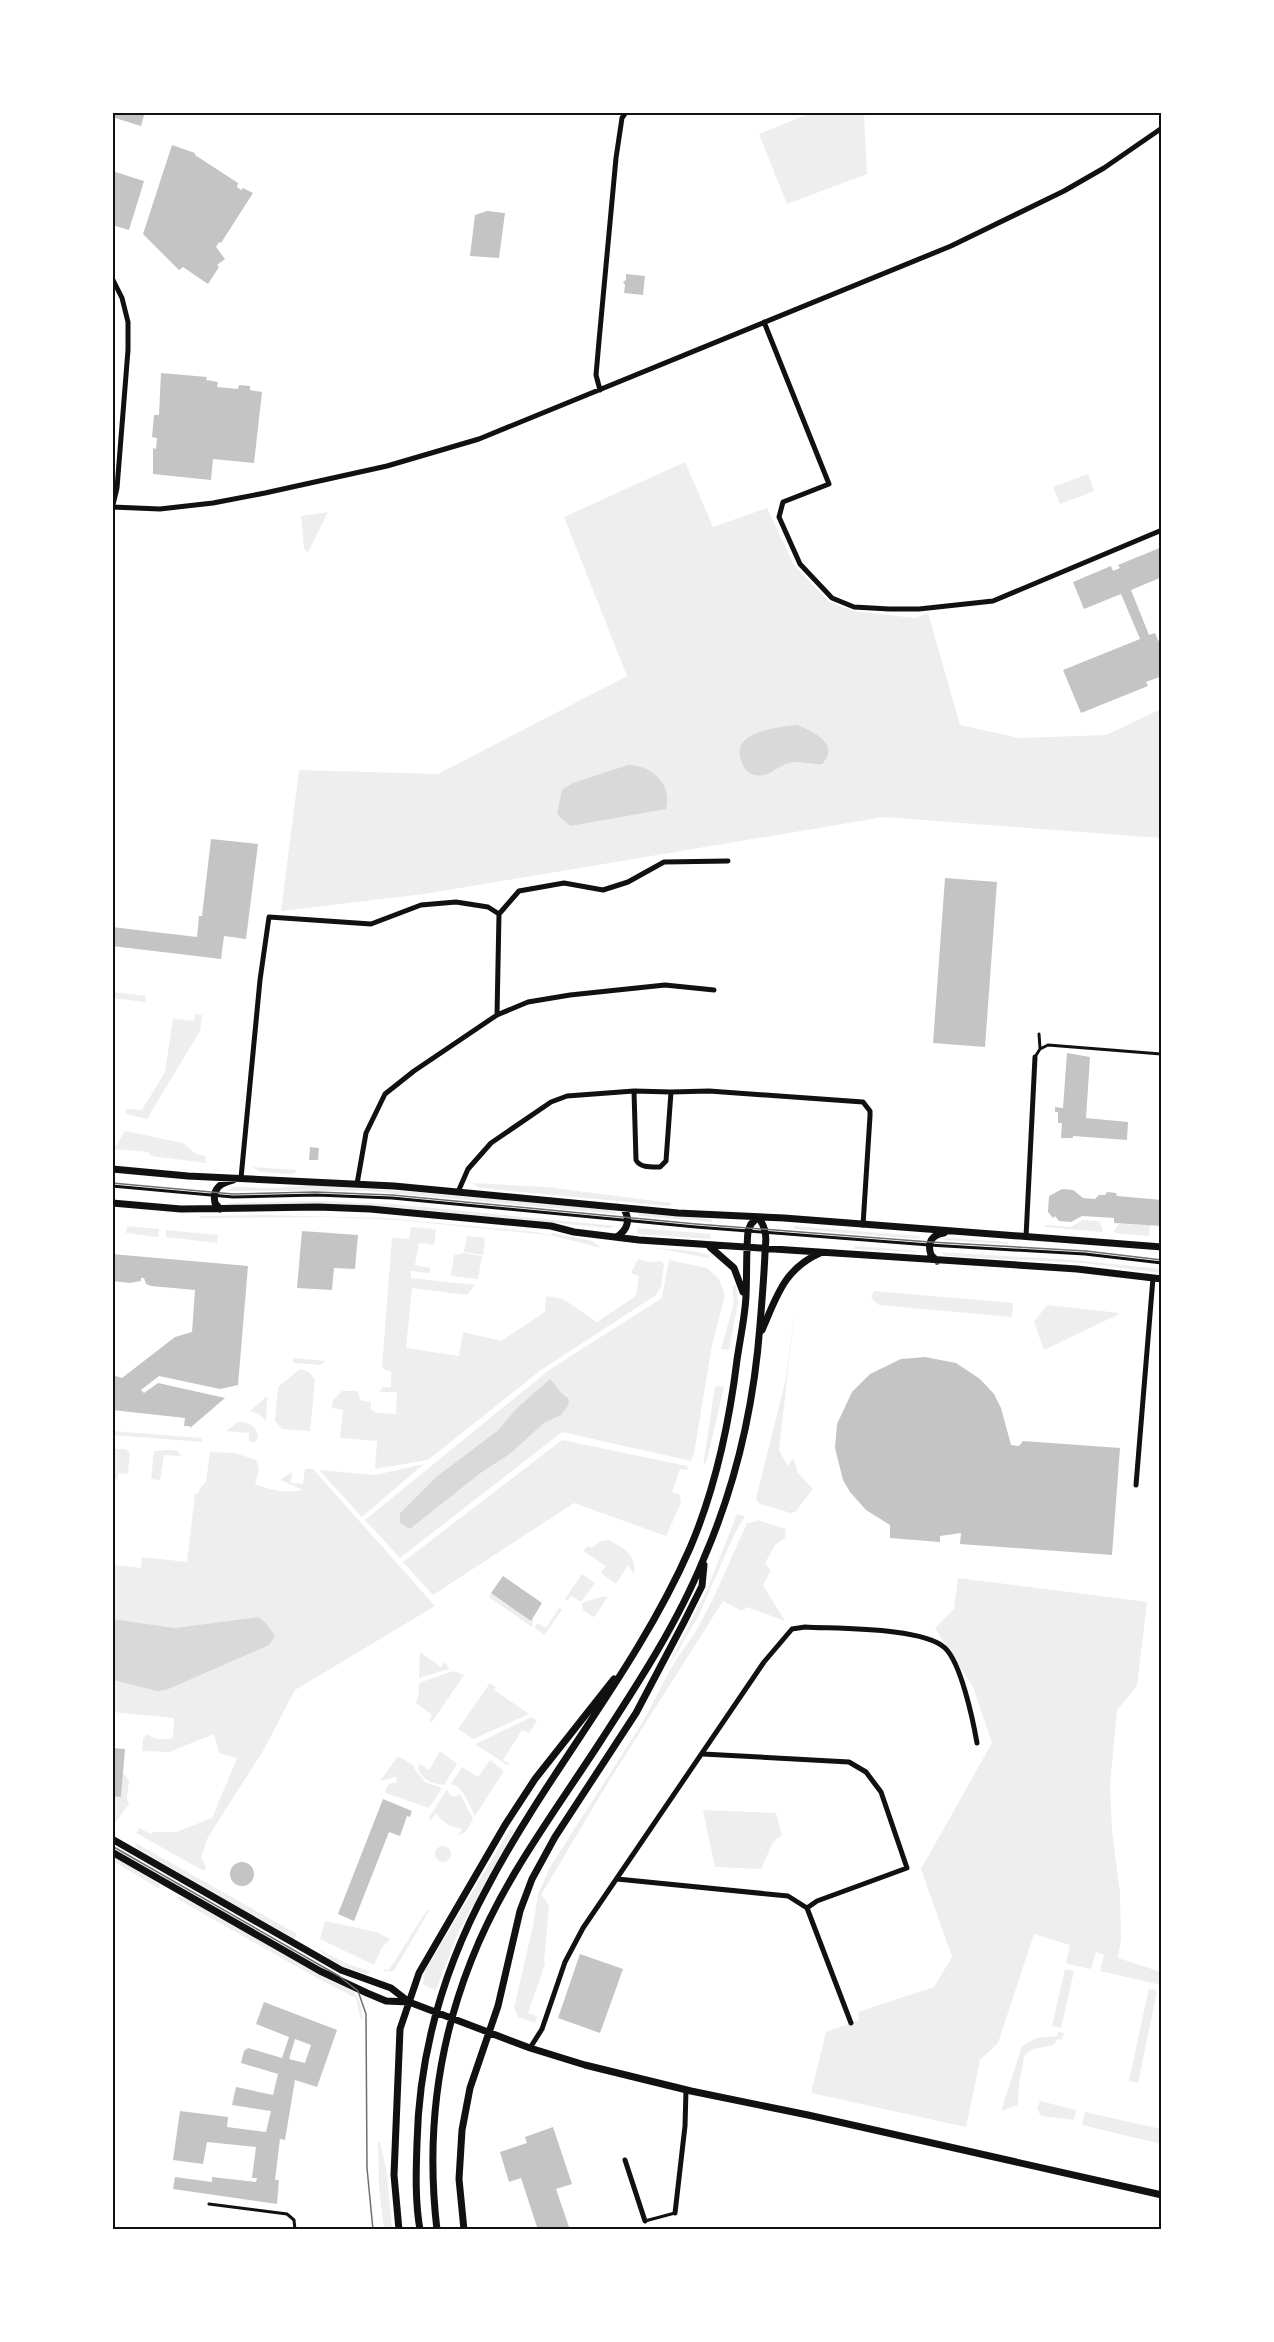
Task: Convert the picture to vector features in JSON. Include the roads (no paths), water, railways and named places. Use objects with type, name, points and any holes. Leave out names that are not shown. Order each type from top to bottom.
[{"type":"street","points":[[600,390],[596,375],[598,341],[616,158],[622,118],[626,112]]},
{"type":"street","points":[[112,278],[122,298],[128,322],[128,350],[117,488],[113,508],[160,509],[213,503],[387,466],[471,442],[951,246],[1064,191],[1104,168],[1161,128]]},
{"type":"street","points":[[764,322],[829,484],[783,502],[779,517],[800,564],[832,598],[854,607],[889,609],[920,609],[993,601],[1161,530]]},
{"type":"street","points":[[497,1015],[499,914],[519,891],[564,883],[603,890],[628,882],[664,862],[728,861]]},
{"type":"street","points":[[241,1178],[260,980],[269,917],[371,924],[421,905],[456,903],[488,907],[499,914]]},
{"type":"street","points":[[357,1184],[366,1133],[385,1094],[414,1071],[497,1015],[528,1002],[570,995],[665,985],[714,990]]},
{"type":"street","points":[[1026,1237],[1035,1057]]},
{"type":"street","points":[[458,1192],[468,1169],[491,1143],[551,1102],[567,1096],[634,1091],[709,1091],[863,1101],[870,1111],[863,1225]]},
{"type":"street","points":[[634,1091],[636,1160],[639,1165],[651,1167],[660,1167],[666,1161],[671,1092]]},
{"type":"street","points":[[112,1170],[357,1184],[688,1214],[758,1217],[1161,1247]]},
{"type":"street","points":[[220,1209],[215,1203],[214,1196],[220,1185],[241,1178]]},
{"type":"street","points":[[112,1203],[181,1209],[318,1207],[392,1211],[551,1226],[574,1232],[747,1249],[1077,1269],[1157,1279],[1137,1485]]},
{"type":"street","points":[[617,1237],[626,1228],[628,1221],[623,1208]]},
{"type":"street","points":[[420,2229],[416,2173],[417,2121],[423,2071],[445,1984],[466,1929],[488,1884],[628,1663],[688,1551],[707,1506],[729,1422],[746,1299],[748,1231],[758,1217]]},
{"type":"street","points":[[437,2229],[432,2182],[436,2097],[448,2026],[471,1960],[505,1888],[551,1814],[602,1740],[668,1631],[704,1559],[725,1503],[741,1449],[752,1398],[766,1233],[758,1217]]},
{"type":"street","points":[[943,1262],[934,1259],[929,1245],[934,1236],[949,1232]]},
{"type":"street","points":[[705,1245],[715,1249],[734,1268],[746,1299]]},
{"type":"street","points":[[759,1335],[788,1275],[804,1261],[822,1253]]},
{"type":"street","points":[[464,2229],[459,2179],[460,2142],[470,2088],[508,1967],[520,1911],[532,1879],[555,1837],[636,1713],[702,1586],[704,1559]]},
{"type":"street","points":[[530,2048],[542,2029],[565,1962],[583,1928],[778,1643],[792,1629],[805,1627],[919,1635],[935,1641],[946,1649],[953,1660],[972,1713],[977,1743]]},
{"type":"street","points":[[399,2229],[395,2186],[395,2115],[400,2029],[418,1973],[535,1779],[599,1696],[628,1663]]},
{"type":"street","points":[[703,1754],[849,1762],[866,1772],[880,1792],[907,1868],[817,1902],[807,1908]]},
{"type":"street","points":[[112,1839],[341,1970],[391,1988],[409,2002]]},
{"type":"street","points":[[112,1852],[320,1971],[386,2001],[409,2002],[530,2048],[585,2065],[686,2090],[1161,2194]]},
{"type":"street","points":[[617,1879],[788,1896],[807,1908],[851,2024]]},
{"type":"street","points":[[675,2213],[685,2126],[686,2090]]},
{"type":"street","points":[[625,2160],[645,2221]]},
{"type":"lane","points":[[1039,1034],[1041,1048]]},
{"type":"lane","points":[[1035,1057],[1041,1048],[1048,1045],[1161,1054]]},
{"type":"lane","points":[[112,1186],[214,1196],[374,1197],[766,1233],[1085,1254],[1161,1263]]},
{"type":"lane","points":[[209,2204],[286,2214],[294,2220],[295,2229]]},
{"type":"lane","points":[[645,2221],[675,2213]]},
{"type":"tram line","points":[[112,1183],[233,1194],[315,1192],[392,1195],[696,1224],[1086,1251],[1162,1260]]},
{"type":"tram line","points":[[112,1846],[339,1976],[358,1991],[366,2014],[367,2168],[373,2230]]}]
